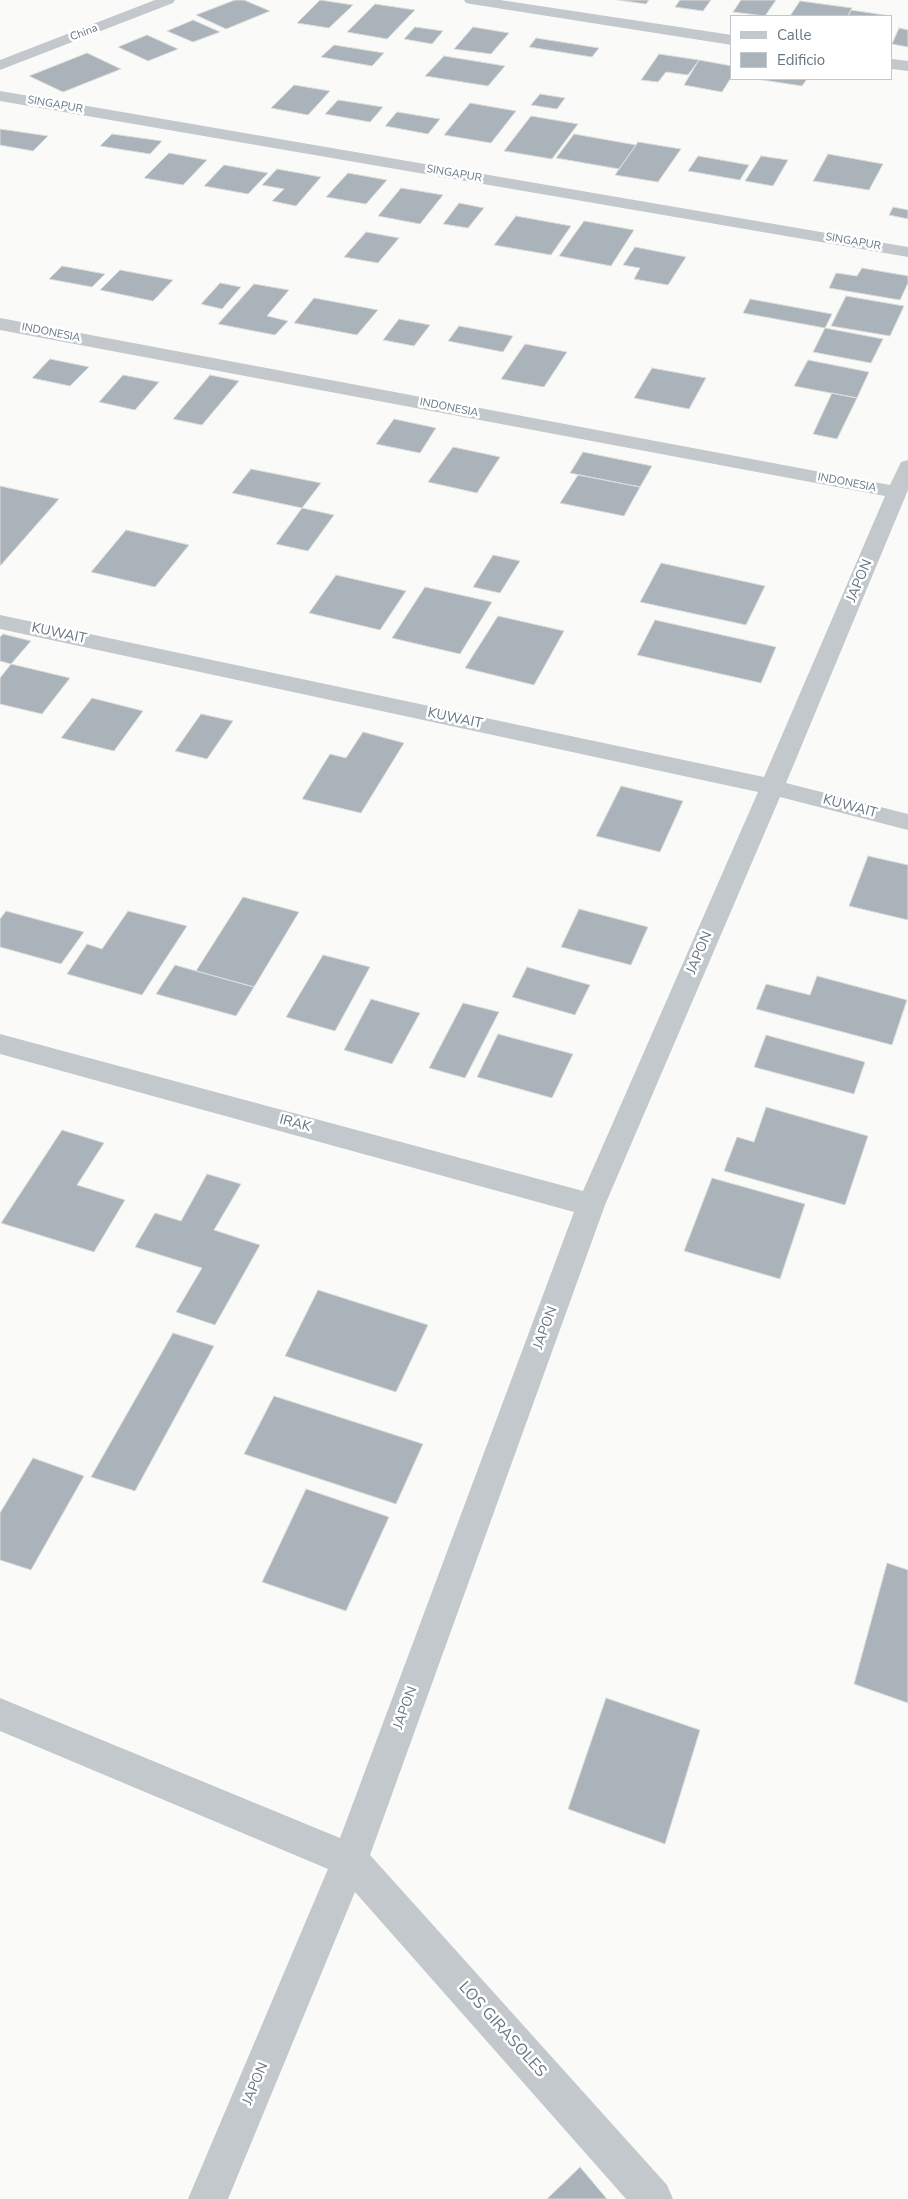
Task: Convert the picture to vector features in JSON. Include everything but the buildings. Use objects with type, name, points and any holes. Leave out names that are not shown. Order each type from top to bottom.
[{"type":"street","name":"China","points":[[0,65],[168,0]]},
{"type":"street","points":[[471,0],[730,40]]},
{"type":"street","points":[[893,64],[908,66]]},
{"type":"street","name":"SINGAPUR","points":[[0,96],[908,252]]},
{"type":"street","name":"INDONESIA","points":[[0,324],[903,479]]},
{"type":"street","name":"JAPON","points":[[208,2199],[350,1860],[591,1204],[903,479]]},
{"type":"street","name":"KUWAIT","points":[[0,622],[772,787],[908,822]]},
{"type":"street","name":"IRAK","points":[[0,1044],[591,1204]]},
{"type":"street","points":[[0,1714],[350,1860]]},
{"type":"street","name":"LOS GIRASOLES","points":[[350,1860],[653,2199]]}]
